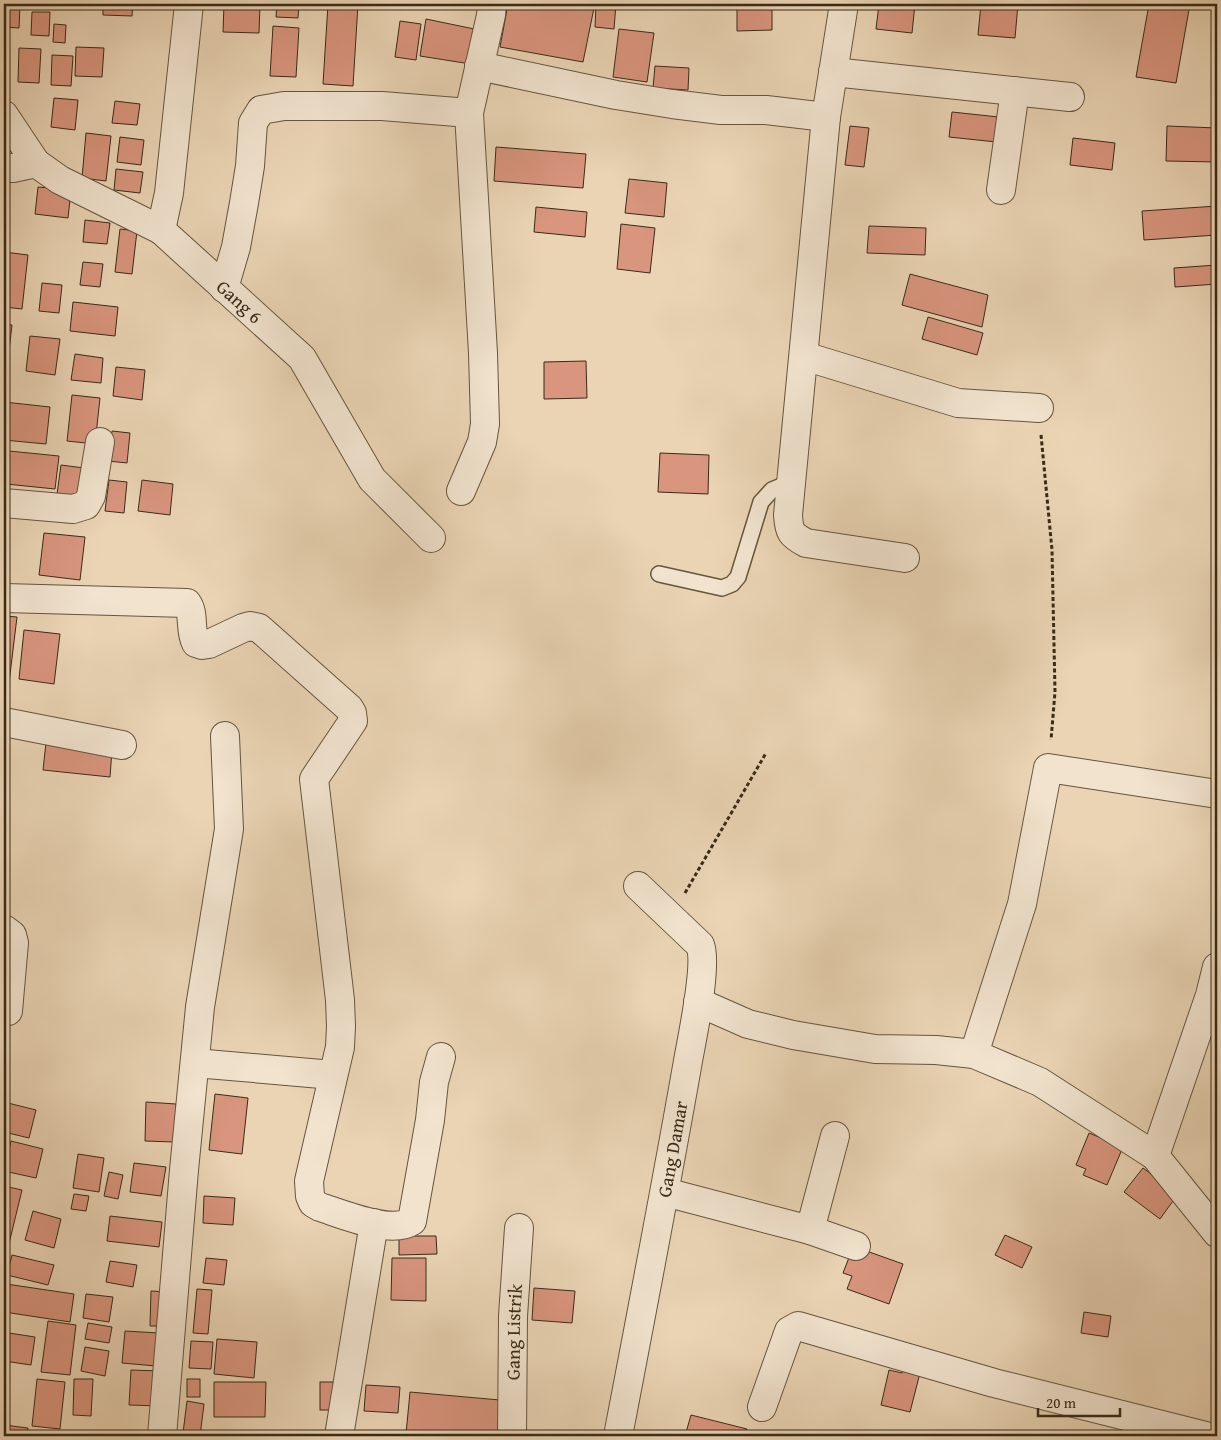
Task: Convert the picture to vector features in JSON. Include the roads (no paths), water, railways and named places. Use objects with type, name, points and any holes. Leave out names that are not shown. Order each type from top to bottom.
[{"type":"street","points":[[161,230],[169,193],[189,4]]},
{"type":"street","points":[[461,491],[482,442],[485,424],[483,343],[469,113],[492,15],[492,4]]},
{"type":"street","points":[[844,4],[826,117],[788,515],[789,529],[795,537],[806,543],[905,558]]},
{"type":"street","points":[[479,66],[672,104],[721,110],[766,110],[826,117]]},
{"type":"street","points":[[833,72],[1070,97]]},
{"type":"street","points":[[1002,190],[1015,91]]},
{"type":"street","points":[[224,288],[236,247],[244,203],[250,166],[253,123],[261,110],[284,106],[382,106],[469,113]]},
{"type":"street","name":"Gang 6","points":[[4,115],[36,163],[60,180],[161,230],[302,358],[372,479],[431,538]]},
{"type":"street","points":[[4,168],[36,163]]},
{"type":"street","points":[[804,356],[958,403],[1039,408]]},
{"type":"street","points":[[4,503],[73,509],[86,505],[92,496],[100,442]]},
{"type":"street","points":[[4,598],[187,603],[191,608],[193,637],[196,642],[202,645],[209,644],[250,626],[259,628],[349,708],[352,713],[353,721],[314,779],[340,1000],[341,1026],[340,1047],[309,1181],[310,1196],[313,1203],[320,1207],[374,1223],[395,1226],[405,1225],[412,1221],[430,1120],[434,1082],[441,1057]]},
{"type":"street","points":[[4,722],[122,745]]},
{"type":"street","points":[[162,1436],[184,1170],[200,1007],[229,829],[225,736]]},
{"type":"street","points":[[974,1054],[1022,904],[1048,768],[1217,794]]},
{"type":"street","name":"Gang Damar","points":[[618,1436],[665,1192],[698,1002],[703,954],[700,945],[638,886]]},
{"type":"street","points":[[4,930],[12,935],[14,943],[8,1011]]},
{"type":"street","points":[[1155,1156],[1210,995],[1217,967]]},
{"type":"street","points":[[698,1002],[748,1024],[793,1035],[875,1049],[936,1050],[974,1054],[1040,1082],[1155,1156],[1217,1233]]},
{"type":"street","points":[[195,1063],[333,1075]]},
{"type":"street","points":[[810,1230],[835,1136]]},
{"type":"street","points":[[665,1192],[810,1230],[856,1246]]},
{"type":"street","points":[[339,1436],[374,1223]]},
{"type":"street","name":"Gang Listrik","points":[[512,1436],[513,1316],[519,1228]]},
{"type":"street","points":[[762,1407],[789,1331],[798,1326],[994,1382],[1206,1436]]},
{"type":"lane","points":[[659,574],[722,588],[732,584],[738,577],[761,502],[772,490],[791,482]]}]
